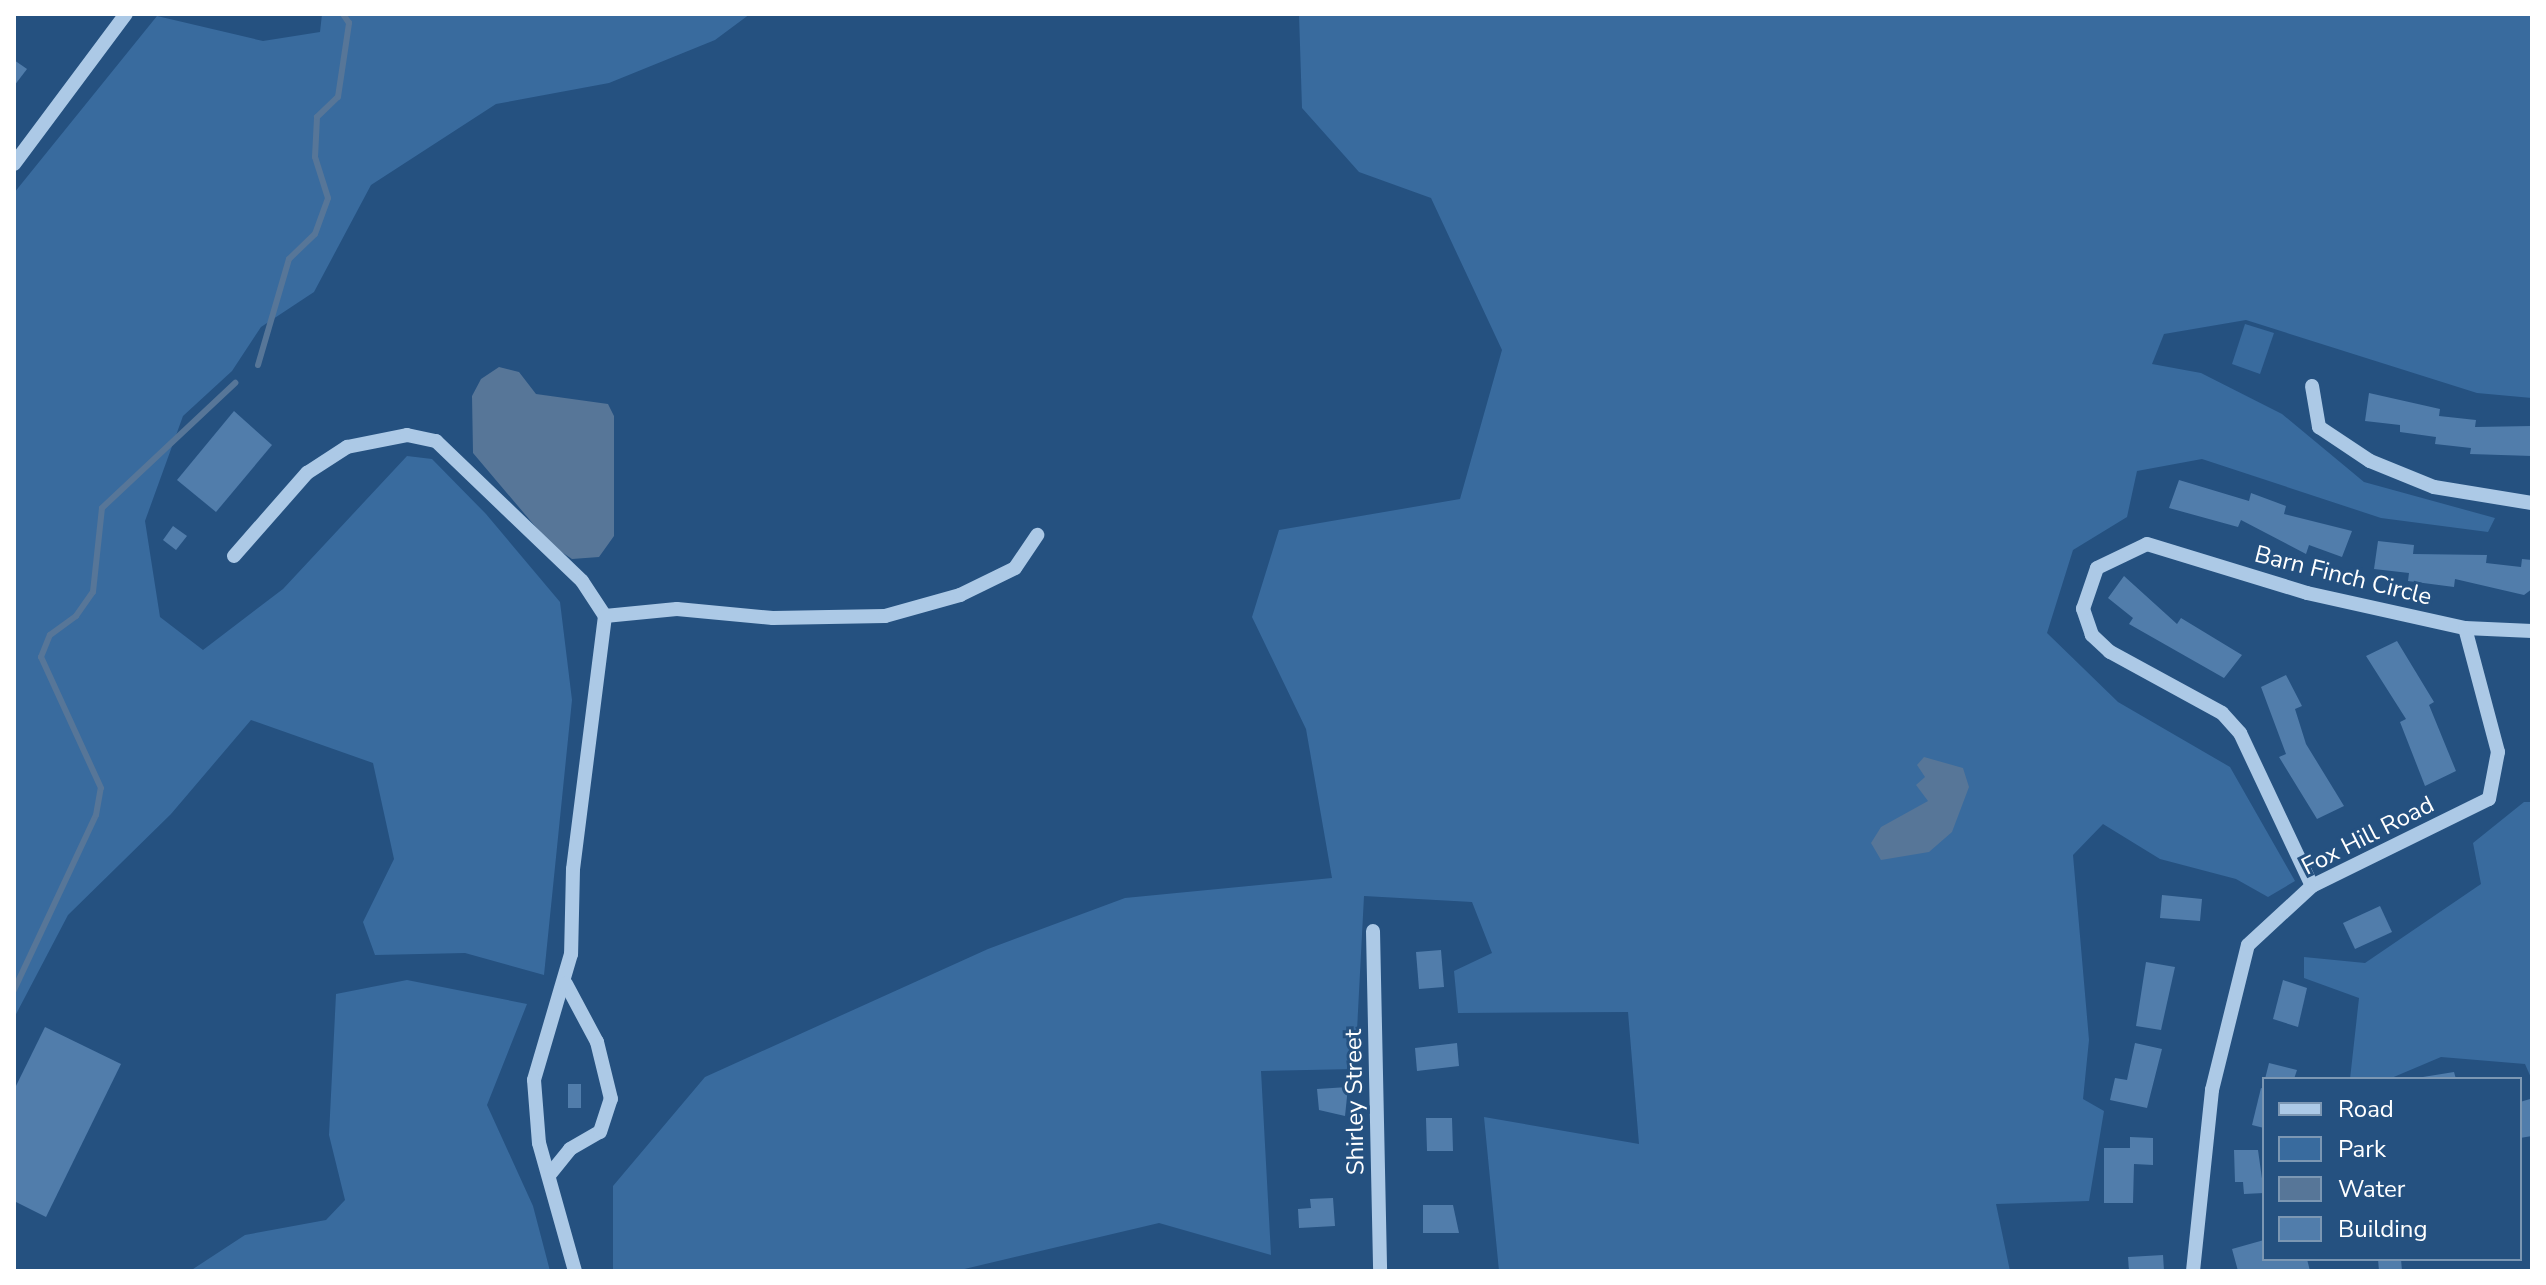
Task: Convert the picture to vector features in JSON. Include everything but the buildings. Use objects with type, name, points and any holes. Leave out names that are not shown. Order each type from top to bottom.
[{"type":"street","points":[[14,164],[126,14]]},
{"type":"street","points":[[2312,386],[2319,427],[2370,461],[2434,487],[2532,503]]},
{"type":"street","points":[[234,556],[307,473],[347,447],[407,435],[436,441],[582,581],[605,616],[566,984],[534,1080],[550,1174],[575,1271]]},
{"type":"street","points":[[605,616],[677,609],[773,618],[885,616],[960,595],[1015,568],[1037,535]]},
{"type":"street","name":"Barn Finch Circle","points":[[2312,886],[2240,733],[2222,713],[2110,652],[2092,635],[2083,609],[2097,568],[2147,544],[2307,593],[2465,628],[2532,631]]},
{"type":"street","name":"Fox Hill Road","points":[[2193,1271],[2212,1090],[2248,945],[2312,886],[2489,799],[2498,752],[2465,628]]},
{"type":"street","name":"Shirley Street","points":[[1373,931],[1380,1271]]},
{"type":"street","points":[[550,1174],[570,1149],[600,1132],[611,1099],[597,1042],[566,984]]},
{"type":"green space","points":[[322,14],[750,14],[715,40],[609,83],[496,104],[371,185],[314,292],[261,327],[232,371],[183,416],[145,521],[160,617],[203,650],[283,589],[407,456],[432,459],[486,514],[560,602],[572,700],[544,975],[465,953],[375,955],[363,922],[394,859],[373,763],[251,720],[171,814],[68,915],[14,1018],[14,193],[157,16],[263,41],[320,32]]},
{"type":"green space","points":[[1299,14],[2532,14],[2532,398],[2477,393],[2246,320],[2164,334],[2152,364],[2201,373],[2282,414],[2364,482],[2495,518],[2488,532],[2381,518],[2202,459],[2137,471],[2127,517],[2073,550],[2047,633],[2118,702],[2230,767],[2295,881],[2268,897],[2236,879],[2160,859],[2103,824],[2073,855],[2089,1040],[2083,1099],[2104,1111],[2089,1201],[1996,1204],[2010,1271],[1499,1271],[1484,1117],[1639,1144],[1628,1012],[1458,1013],[1454,971],[1492,953],[1472,902],[1364,896],[1355,1069],[1261,1071],[1271,1255],[1159,1223],[956,1271],[613,1271],[613,1186],[705,1077],[988,949],[1125,898],[1332,878],[1306,729],[1252,617],[1279,530],[1460,499],[1502,350],[1431,198],[1359,172],[1302,108]]},
{"type":"green space","points":[[2245,324],[2274,333],[2260,374],[2232,364]]},
{"type":"green space","points":[[2524,802],[2532,802],[2532,1080],[2525,1064],[2441,1057],[2394,1077],[2350,1077],[2359,998],[2304,978],[2304,957],[2365,963],[2481,884],[2473,843]]},
{"type":"green space","points":[[407,980],[527,1004],[487,1105],[533,1206],[550,1271],[190,1271],[245,1235],[326,1220],[345,1200],[329,1135],[336,994]]},
{"type":"water","points":[[499,367],[519,372],[536,394],[608,404],[614,416],[614,536],[599,557],[572,559],[551,545],[473,453],[472,396],[481,379]]},
{"type":"water","points":[[1924,757],[1963,768],[1969,787],[1952,832],[1929,852],[1881,860],[1871,843],[1881,827],[1928,801],[1916,785],[1925,777],[1917,765]]},
{"type":"waterway","points":[[258,365],[289,259],[315,234],[328,198],[315,157],[317,117],[338,97],[349,23],[343,14]]},
{"type":"waterway","points":[[14,990],[96,815],[101,788],[41,657],[50,635],[76,616],[93,592],[102,508],[235,383]]}]
